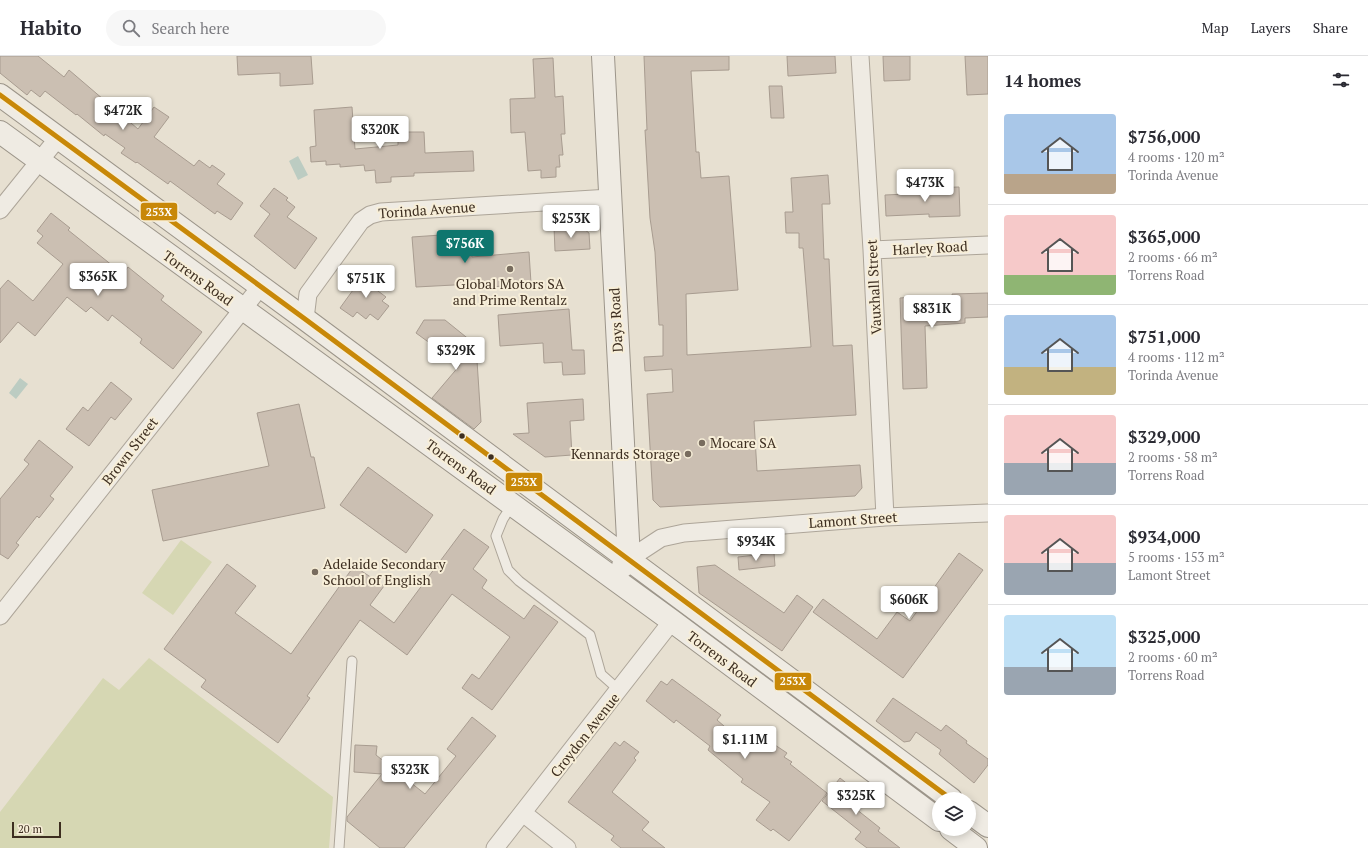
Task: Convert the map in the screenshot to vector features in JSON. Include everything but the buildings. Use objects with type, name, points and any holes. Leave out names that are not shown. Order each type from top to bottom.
[{"type":"main road","name":"Days Road","points":[[603,56],[629,559]]},
{"type":"main road","name":"Torrens Road","points":[[0,95],[261,286],[942,792]]},
{"type":"main road","name":"Torrens Road","points":[[0,132],[242,310],[672,621],[932,815]]},
{"type":"main road","points":[[613,578],[629,559]]},
{"type":"main road","points":[[976,817],[988,826]]},
{"type":"main road","points":[[960,836],[976,848]]},
{"type":"street","name":"Vauxhall Street","points":[[860,56],[872,250],[885,518]]},
{"type":"street","points":[[0,210],[58,138]]},
{"type":"street","name":"Torinda Avenue","points":[[305,319],[308,294],[362,221],[370,215],[381,212],[610,198]]},
{"type":"street","name":"Harley Road","points":[[872,250],[988,245]]},
{"type":"street","name":"Brown Street","points":[[0,616],[261,286]]},
{"type":"street","name":"Lamont Street","points":[[629,559],[661,538],[684,533],[885,518],[988,513]]},
{"type":"street","name":"Croydon Avenue","points":[[495,848],[620,691],[672,621]]},
{"type":"street","points":[[523,813],[567,848]]},
{"type":"lane","points":[[512,505],[503,519],[496,536],[508,570],[519,581],[590,635],[601,674],[620,691]]},
{"type":"lane","points":[[339,848],[352,661]]},
{"type":"green space","points":[[181,540],[212,562],[173,615],[142,593]]},
{"type":"green space","points":[[149,658],[333,797],[329,848],[0,848],[0,812],[103,678],[119,690]]},
{"type":"shaded area","points":[[298,156],[308,175],[298,180],[289,161]]},
{"type":"shaded area","points":[[20,378],[28,384],[16,399],[9,393]]},
{"type":"transit line","name":"253X","points":[[0,95],[305,319],[942,792]]},
{"type":"place","name":"Global Motors SA and Prime Rentalz","points":[[510,269]]},
{"type":"place","name":"Mocare SA","points":[[702,443]]},
{"type":"place","name":"Kennards Storage","points":[[688,454]]},
{"type":"place","name":"Adelaide Secondary School of English","points":[[315,572]]}]
